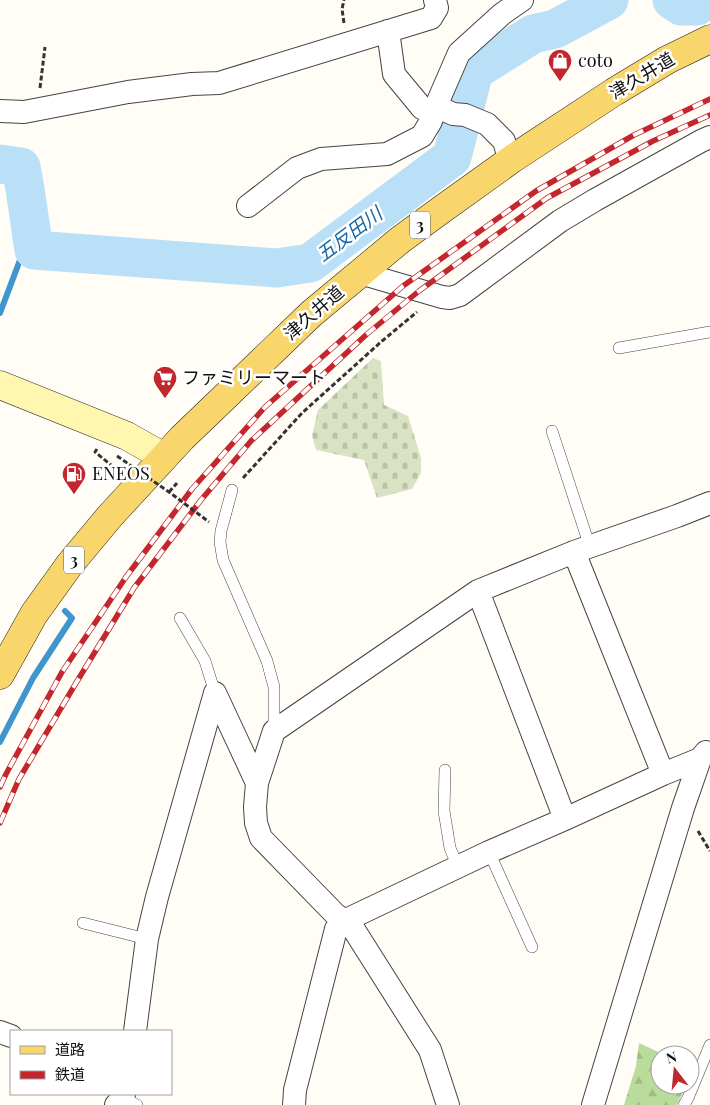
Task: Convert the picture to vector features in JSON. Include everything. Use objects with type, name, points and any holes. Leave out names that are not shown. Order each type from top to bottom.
[{"type":"main road","name":"津久井道","points":[[0,675],[34,614],[70,564],[110,516],[164,456],[311,314],[434,215],[512,159],[666,60],[710,39]]},
{"type":"main road","points":[[0,385],[127,436],[164,456]]},
{"type":"street","points":[[0,112],[24,112],[128,92],[192,84],[219,83],[431,18],[437,8],[435,0]]},
{"type":"street","points":[[248,206],[297,168],[321,158],[387,154],[422,136],[431,121],[447,112],[459,54],[502,14],[522,0]]},
{"type":"street","points":[[388,31],[394,74],[422,108],[447,112],[487,124],[504,141],[508,156],[512,159]]},
{"type":"street","points":[[360,273],[442,297],[450,298],[460,295],[560,221],[647,170],[710,137]]},
{"type":"street","points":[[448,1105],[430,1050],[351,925],[336,915],[261,838],[256,823],[257,783],[274,731],[478,591],[710,503]]},
{"type":"street","points":[[582,550],[663,774]]},
{"type":"street","points":[[478,591],[565,819]]},
{"type":"street","points":[[216,693],[257,783]]},
{"type":"street","points":[[134,1030],[147,938],[156,898],[216,693]]},
{"type":"street","points":[[294,1105],[295,1090],[336,929],[344,921],[489,852],[705,754]]},
{"type":"street","points":[[593,1105],[683,808],[705,754]]},
{"type":"lane","points":[[619,348],[710,332]]},
{"type":"lane","points":[[552,431],[582,550]]},
{"type":"lane","points":[[232,490],[221,532],[220,542],[223,560],[267,661],[274,687],[274,731]]},
{"type":"lane","points":[[180,618],[205,661],[216,693]]},
{"type":"lane","points":[[445,770],[444,811],[450,848],[458,867]]},
{"type":"lane","points":[[489,852],[532,947]]},
{"type":"lane","points":[[83,923],[147,938]]},
{"type":"lane","points":[[684,1105],[710,1045]]},
{"type":"path","points":[[41,108],[40,84],[45,46]]},
{"type":"path","points":[[232,490],[302,413],[382,341],[419,311]]},
{"type":"path","points":[[117,456],[208,522]]},
{"type":"green space","points":[[373,358],[381,361],[384,405],[408,416],[421,458],[421,473],[412,489],[377,498],[364,460],[316,450],[312,435],[318,410]]},
{"type":"green space","points":[[639,1043],[650,1048],[650,1095],[682,1095],[677,1105],[624,1105],[636,1066]]},
{"type":"waterway","name":"五反田川","points":[[0,164],[21,167],[34,250],[277,268],[310,263],[452,157],[474,71],[533,34],[555,29],[609,0]]},
{"type":"waterway","name":"五反田川","points":[[672,0],[681,6],[697,6],[702,0]]},
{"type":"waterway","points":[[0,313],[20,260],[34,250]]},
{"type":"waterway","points":[[0,742],[33,678],[72,618],[65,611]]},
{"type":"railway","points":[[0,787],[62,672],[126,577],[192,489],[265,407],[403,286],[536,191],[634,135],[710,99]]},
{"type":"railway","points":[[0,823],[19,779],[134,588],[201,500],[251,441],[367,334],[419,291],[547,198],[653,141],[710,115]]},
{"type":"place","name":"coto","points":[[560,82]]},
{"type":"place","name":"ファミリーマート","points":[[165,399]]},
{"type":"place","name":"ENEOS","points":[[74,495]]}]
